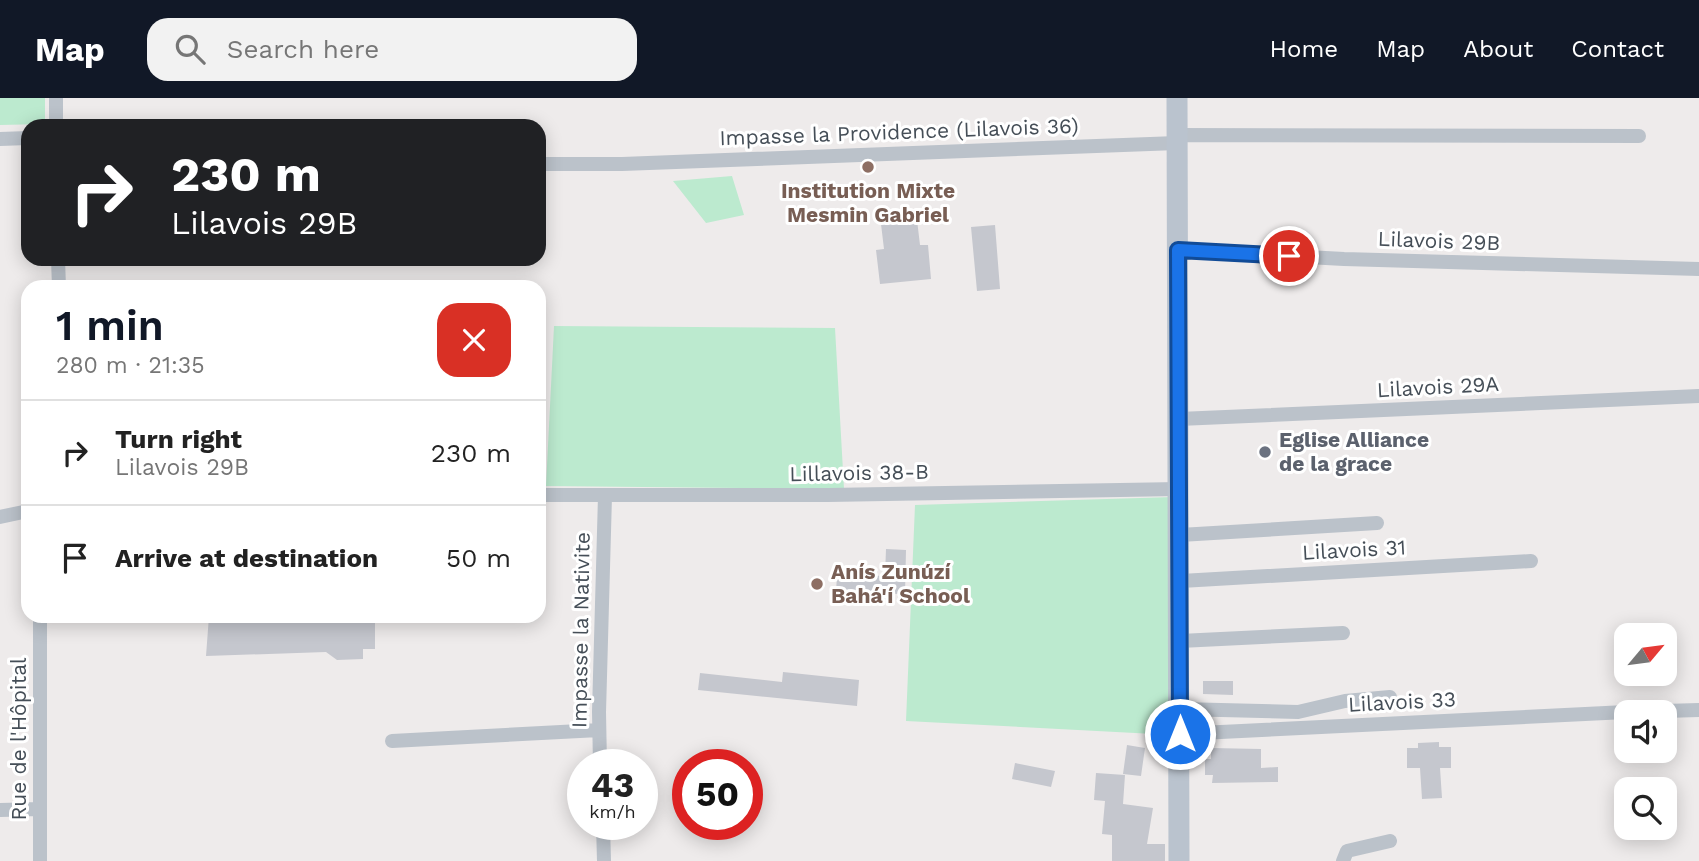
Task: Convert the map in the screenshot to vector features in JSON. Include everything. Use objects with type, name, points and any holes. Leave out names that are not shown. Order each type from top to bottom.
[{"type":"main road","points":[[1177,98],[1181,581],[1179,861]]},
{"type":"street","points":[[56,98],[56,119]]},
{"type":"street","name":"Impasse la Providence (Lilavois 36)","points":[[546,164],[622,164],[1177,139],[1639,136]]},
{"type":"street","points":[[0,139],[21,138]]},
{"type":"street","name":"Lilavois 29B","points":[[1178,250],[1357,259],[1699,269]]},
{"type":"street","name":"Lilavois 29A","points":[[1180,419],[1699,396]]},
{"type":"street","name":"Lillavois 38-B","points":[[546,495],[1179,489]]},
{"type":"street","name":"Impasse la Nativite","points":[[600,749],[605,496]]},
{"type":"street","points":[[0,517],[21,512]]},
{"type":"street","points":[[1180,535],[1377,523]]},
{"type":"street","name":"Lilavois 31","points":[[1181,581],[1531,561]]},
{"type":"street","name":"Rue de l'Hôpital","points":[[40,623],[40,861]]},
{"type":"street","points":[[1180,641],[1343,633]]},
{"type":"street","points":[[1180,709],[1298,712],[1345,701],[1390,697]]},
{"type":"street","name":"Lilavois 33","points":[[1677,711],[1699,710]]},
{"type":"street","name":"Lilavois 33","points":[[1180,734],[1614,713]]},
{"type":"street","points":[[391,741],[599,730]]},
{"type":"street","points":[[0,810],[40,809]]},
{"type":"street","points":[[603,840],[604,861]]},
{"type":"street","points":[[1343,861],[1347,850],[1390,841]]},
{"type":"green space","points":[[0,98],[45,98],[45,119],[21,119],[21,125],[0,125]]},
{"type":"green space","points":[[732,176],[744,215],[706,223],[673,181]]},
{"type":"green space","points":[[554,326],[835,328],[844,489],[546,486]]},
{"type":"green space","points":[[1173,497],[1173,735],[906,721],[915,505]]},
{"type":"building","points":[[917,220],[920,245],[928,245],[931,279],[880,284],[876,250],[884,249],[881,224]]},
{"type":"building","points":[[995,225],[1000,289],[977,291],[971,227]]},
{"type":"building","points":[[886,549],[906,550],[905,594],[836,593],[837,574],[885,576]]},
{"type":"building","points":[[208,623],[375,623],[375,649],[363,649],[363,659],[337,660],[326,652],[206,656]]},
{"type":"building","points":[[783,672],[859,680],[857,706],[698,690],[700,673],[782,682]]},
{"type":"building","points":[[1203,681],[1233,681],[1233,695],[1203,694]]},
{"type":"building","points":[[1439,742],[1439,747],[1451,747],[1451,768],[1440,768],[1442,798],[1422,799],[1420,768],[1407,768],[1407,748],[1418,748],[1418,743]]},
{"type":"building","points":[[1127,745],[1145,748],[1141,776],[1123,774]]},
{"type":"building","points":[[1211,748],[1261,749],[1261,768],[1278,767],[1278,782],[1212,783],[1213,775],[1205,775],[1205,759],[1211,759]]},
{"type":"building","points":[[1015,763],[1055,771],[1051,787],[1012,779]]},
{"type":"building","points":[[1096,773],[1125,775],[1123,804],[1153,808],[1147,844],[1165,844],[1165,861],[1112,861],[1112,835],[1102,834],[1105,801],[1094,800]]},
{"type":"place","name":"Institution Mixte Mesmin Gabriel","points":[[868,167]]},
{"type":"place","name":"Eglise Alliance de la grace","points":[[1265,452]]},
{"type":"place","name":"Anís Zunúzí Bahá'í School","points":[[817,584]]},
{"type":"route","points":[[1180,734],[1178,250],[1289,256]]}]
